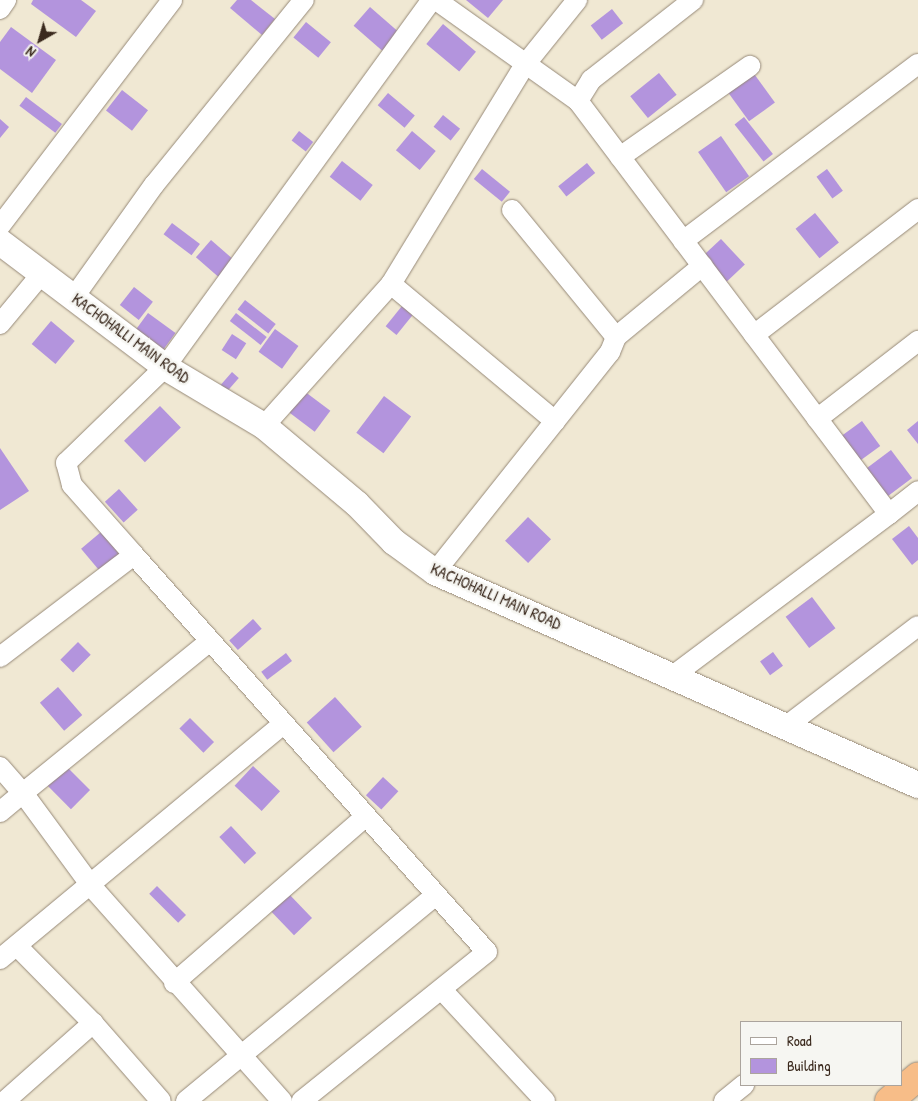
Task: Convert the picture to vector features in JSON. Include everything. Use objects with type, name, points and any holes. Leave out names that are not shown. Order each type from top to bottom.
[{"type":"highway","points":[[889,1101],[918,1077]]},
{"type":"street","points":[[0,226],[172,0]]},
{"type":"street","points":[[74,297],[154,185],[304,0]]},
{"type":"street","points":[[302,1101],[443,991],[487,952],[435,896],[72,485],[66,463],[165,367],[432,0]]},
{"type":"street","points":[[436,0],[524,66],[578,100],[889,514]]},
{"type":"street","points":[[264,426],[390,284],[524,66],[577,0]]},
{"type":"street","points":[[578,100],[591,80],[693,0]]},
{"type":"street","points":[[683,241],[918,64]]},
{"type":"street","points":[[620,157],[750,66]]},
{"type":"street","points":[[754,335],[918,209]]},
{"type":"street","points":[[512,210],[616,337]]},
{"type":"street","name":"KACHOHALLI MAIN ROAD","points":[[0,242],[43,272],[165,367],[264,426],[357,504],[394,542],[435,572],[788,725],[918,785]]},
{"type":"street","points":[[435,572],[555,421],[616,337],[702,266]]},
{"type":"street","points":[[0,324],[43,272]]},
{"type":"street","points":[[390,284],[555,421]]},
{"type":"street","points":[[817,419],[918,341]]},
{"type":"street","points":[[674,675],[918,491]]},
{"type":"street","points":[[0,657],[134,555]]},
{"type":"street","points":[[788,725],[918,626]]},
{"type":"street","points":[[0,812],[210,641]]},
{"type":"street","points":[[0,959],[92,888],[283,724]]},
{"type":"street","points":[[0,767],[23,793],[92,888],[174,983],[243,1056],[282,1101]]},
{"type":"street","points":[[174,983],[365,817]]},
{"type":"street","points":[[186,1101],[435,896]]},
{"type":"street","points":[[17,946],[92,1023],[161,1101]]},
{"type":"street","points":[[443,991],[545,1101]]},
{"type":"street","points":[[5,1101],[92,1023]]},
{"type":"street","points":[[724,1101],[743,1086]]},
{"type":"building","points":[[33,0],[81,0],[96,11],[76,37],[31,4]]},
{"type":"building","points":[[237,0],[251,0],[275,19],[262,35],[230,8]]},
{"type":"building","points":[[466,0],[503,0],[488,18]]},
{"type":"building","points":[[370,7],[399,32],[382,51],[354,26]]},
{"type":"building","points":[[612,9],[623,23],[602,40],[591,26]]},
{"type":"building","points":[[306,22],[331,42],[318,58],[293,38]]},
{"type":"building","points":[[443,24],[476,52],[459,72],[426,44]]},
{"type":"building","points":[[11,27],[56,60],[32,93],[0,69],[0,42]]},
{"type":"building","points":[[752,71],[775,103],[749,121],[726,90]]},
{"type":"building","points":[[659,73],[677,95],[648,118],[630,96]]},
{"type":"building","points":[[122,90],[148,110],[132,131],[106,110]]},
{"type":"building","points":[[388,93],[415,115],[405,128],[378,105]]},
{"type":"building","points":[[26,97],[62,124],[55,133],[19,106]]},
{"type":"building","points":[[443,115],[460,129],[451,141],[434,127]]},
{"type":"building","points":[[744,117],[773,154],[763,161],[735,124]]},
{"type":"building","points":[[0,119],[9,127],[0,138]]},
{"type":"building","points":[[299,131],[313,142],[306,152],[292,140]]},
{"type":"building","points":[[412,131],[436,151],[420,170],[396,150]]},
{"type":"building","points":[[721,136],[749,176],[726,192],[698,152]]},
{"type":"building","points":[[342,161],[373,185],[360,201],[330,177]]},
{"type":"building","points":[[587,163],[595,173],[566,196],[558,186]]},
{"type":"building","points":[[482,169],[510,192],[502,202],[474,179]]},
{"type":"building","points":[[827,169],[843,191],[832,198],[816,177]]},
{"type":"building","points":[[815,213],[839,243],[819,258],[796,229]]},
{"type":"building","points":[[172,223],[200,244],[192,255],[164,234]]},
{"type":"building","points":[[721,239],[745,265],[727,282],[703,256]]},
{"type":"building","points":[[211,240],[234,260],[219,277],[196,257]]},
{"type":"building","points":[[134,287],[153,302],[139,320],[120,305]]},
{"type":"building","points":[[245,300],[276,324],[268,333],[238,309]]},
{"type":"building","points":[[402,306],[413,315],[397,335],[386,326]]},
{"type":"building","points":[[148,313],[176,333],[162,352],[134,332]]},
{"type":"building","points":[[236,313],[267,337],[261,345],[230,321]]},
{"type":"building","points":[[51,321],[75,341],[55,364],[32,344]]},
{"type":"building","points":[[275,329],[298,346],[282,369],[259,352]]},
{"type":"building","points":[[232,334],[246,343],[236,359],[222,350]]},
{"type":"building","points":[[232,372],[239,378],[226,393],[219,387]]},
{"type":"building","points":[[300,388],[330,411],[315,432],[284,409]]},
{"type":"building","points":[[384,396],[411,416],[383,453],[356,433]]},
{"type":"building","points":[[160,406],[181,428],[145,462],[124,441]]},
{"type":"building","points":[[862,421],[880,446],[858,463],[839,437]]},
{"type":"building","points":[[918,421],[918,444],[907,430]]},
{"type":"building","points":[[0,448],[29,491],[0,510]]},
{"type":"building","points":[[891,450],[912,478],[886,498],[865,470]]},
{"type":"building","points":[[119,489],[138,510],[124,523],[105,502]]},
{"type":"building","points":[[528,517],[551,539],[528,563],[505,541]]},
{"type":"building","points":[[909,526],[918,538],[918,560],[912,565],[892,539]]},
{"type":"building","points":[[101,532],[120,555],[100,572],[81,549]]},
{"type":"building","points":[[812,597],[835,628],[809,648],[786,617]]},
{"type":"building","points":[[253,619],[262,629],[238,650],[229,640]]},
{"type":"building","points":[[78,642],[91,655],[73,672],[60,660]]},
{"type":"building","points":[[773,652],[783,666],[770,675],[760,661]]},
{"type":"building","points":[[286,653],[292,661],[267,680],[261,672]]},
{"type":"building","points":[[58,687],[82,715],[64,731],[40,703]]},
{"type":"building","points":[[335,697],[362,727],[334,752],[307,722]]},
{"type":"building","points":[[190,718],[214,742],[203,753],[179,729]]},
{"type":"building","points":[[66,766],[90,790],[71,809],[47,785]]},
{"type":"building","points":[[253,766],[280,791],[262,811],[235,786]]},
{"type":"building","points":[[383,777],[398,791],[381,810],[366,795]]},
{"type":"building","points":[[231,826],[256,853],[245,864],[219,837]]},
{"type":"building","points":[[157,886],[186,915],[178,923],[149,894]]},
{"type":"building","points":[[287,892],[312,918],[294,935],[269,909]]}]
